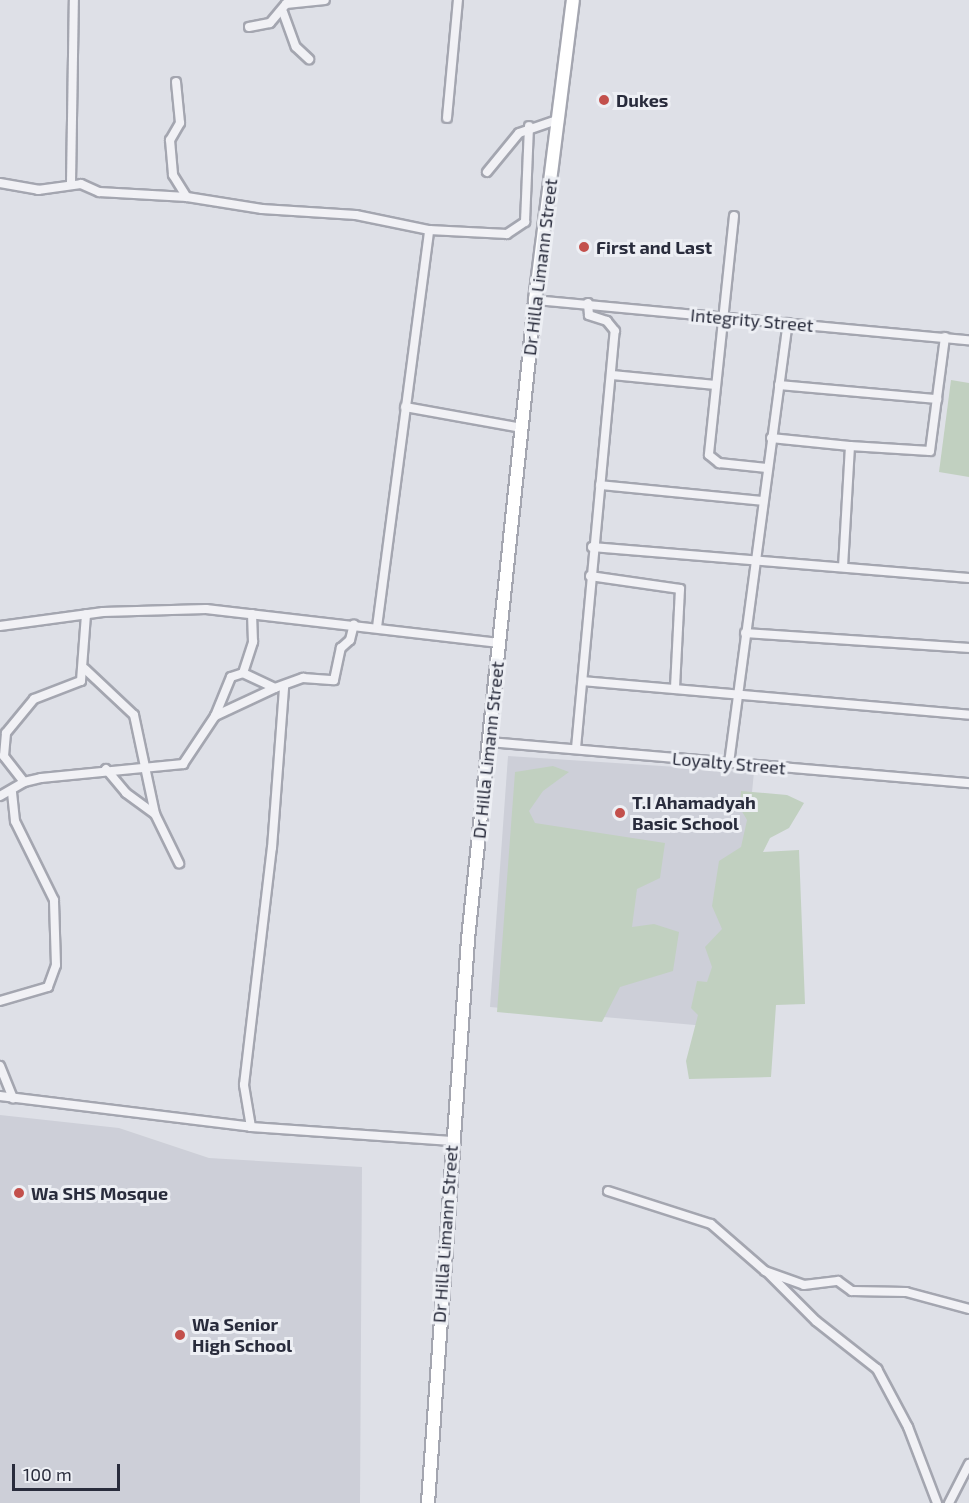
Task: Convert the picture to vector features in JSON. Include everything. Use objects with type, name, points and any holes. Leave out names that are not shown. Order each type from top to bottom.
[{"type":"highway","name":"Dr Hilla Limann Street","points":[[428,1503],[452,1141],[499,643],[535,300],[573,0]]},
{"type":"street","points":[[71,183],[74,0]]},
{"type":"street","points":[[249,27],[270,22],[291,2],[311,5],[325,0]]},
{"type":"street","points":[[447,118],[458,0]]},
{"type":"street","points":[[283,12],[296,47],[309,59]]},
{"type":"street","points":[[176,82],[180,123],[170,140],[173,175],[186,197]]},
{"type":"street","points":[[487,172],[508,141],[529,126],[557,120]]},
{"type":"street","points":[[0,185],[13,184],[38,190],[71,183],[99,192],[186,197],[262,209],[356,215],[429,230],[492,235],[521,228],[529,126]]},
{"type":"street","points":[[734,216],[709,454],[719,463],[767,468]]},
{"type":"street","points":[[377,627],[429,230]]},
{"type":"street","name":"Integrity Street","points":[[535,300],[588,303],[723,318],[969,340]]},
{"type":"street","points":[[576,748],[592,547],[612,375],[613,325],[589,315],[588,303]]},
{"type":"street","points":[[729,763],[754,561],[788,323]]},
{"type":"street","points":[[771,438],[926,453],[932,446],[945,337]]},
{"type":"street","points":[[612,375],[716,385]]},
{"type":"street","points":[[779,385],[937,399]]},
{"type":"street","points":[[405,407],[522,428]]},
{"type":"street","points":[[843,567],[850,446]]},
{"type":"street","points":[[600,485],[763,501]]},
{"type":"street","points":[[592,547],[969,578]]},
{"type":"street","points":[[590,576],[680,589],[675,688]]},
{"type":"street","points":[[0,626],[86,614],[206,609],[354,624],[499,643]]},
{"type":"street","points":[[24,782],[4,756],[8,727],[34,699],[81,681],[85,669],[86,614]]},
{"type":"street","points":[[243,673],[253,642],[252,614]]},
{"type":"street","points":[[214,716],[303,678],[334,680],[341,648],[350,640],[354,624]]},
{"type":"street","points":[[745,633],[969,648]]},
{"type":"street","points":[[85,669],[134,715],[155,814],[180,863]]},
{"type":"street","points":[[0,796],[12,792],[24,782],[106,769],[183,764],[214,716],[231,676],[243,673],[279,688]]},
{"type":"street","points":[[583,681],[969,715]]},
{"type":"street","points":[[251,1127],[244,1085],[272,848],[279,688]]},
{"type":"street","name":"Loyalty Street","points":[[490,742],[969,783]]},
{"type":"street","points":[[106,769],[126,793],[155,814]]},
{"type":"street","points":[[0,1001],[48,987],[56,965],[54,900],[15,821],[12,792]]},
{"type":"street","points":[[0,1066],[13,1098]]},
{"type":"street","points":[[0,1096],[251,1127],[452,1141]]},
{"type":"street","points":[[608,1191],[711,1224],[765,1271],[816,1321],[877,1369],[908,1427],[938,1503]]},
{"type":"street","points":[[765,1271],[804,1285],[837,1281],[852,1291],[906,1292],[969,1309]]},
{"type":"street","points":[[949,1503],[969,1464]]},
{"type":"shaded area","points":[[508,756],[754,772],[729,1028],[490,1007]]},
{"type":"shaded area","name":"Wa Senior High School","points":[[0,1115],[119,1128],[209,1158],[362,1167],[360,1503],[0,1503]]},
{"type":"green space","points":[[951,380],[969,383],[969,477],[939,472]]},
{"type":"green space","points":[[553,766],[569,772],[543,791],[529,811],[535,823],[665,843],[660,878],[637,889],[632,927],[654,924],[679,932],[673,971],[620,987],[602,1022],[497,1012],[515,772]]},
{"type":"green space","points":[[741,791],[787,795],[804,803],[789,828],[770,838],[763,852],[799,850],[805,1004],[776,1005],[771,1077],[689,1079],[686,1061],[698,1015],[691,1008],[697,981],[707,982],[712,967],[705,947],[722,929],[712,906],[719,861],[741,847],[747,820],[740,808]]},
{"type":"place","name":"Dukes","points":[[604,100]]},
{"type":"place","name":"First and Last","points":[[584,247]]},
{"type":"place","name":"T.I Ahamadyah Basic School","points":[[620,813]]},
{"type":"place","name":"Wa SHS Mosque","points":[[19,1193]]},
{"type":"place","name":"Wa Senior High School","points":[[180,1335]]}]
